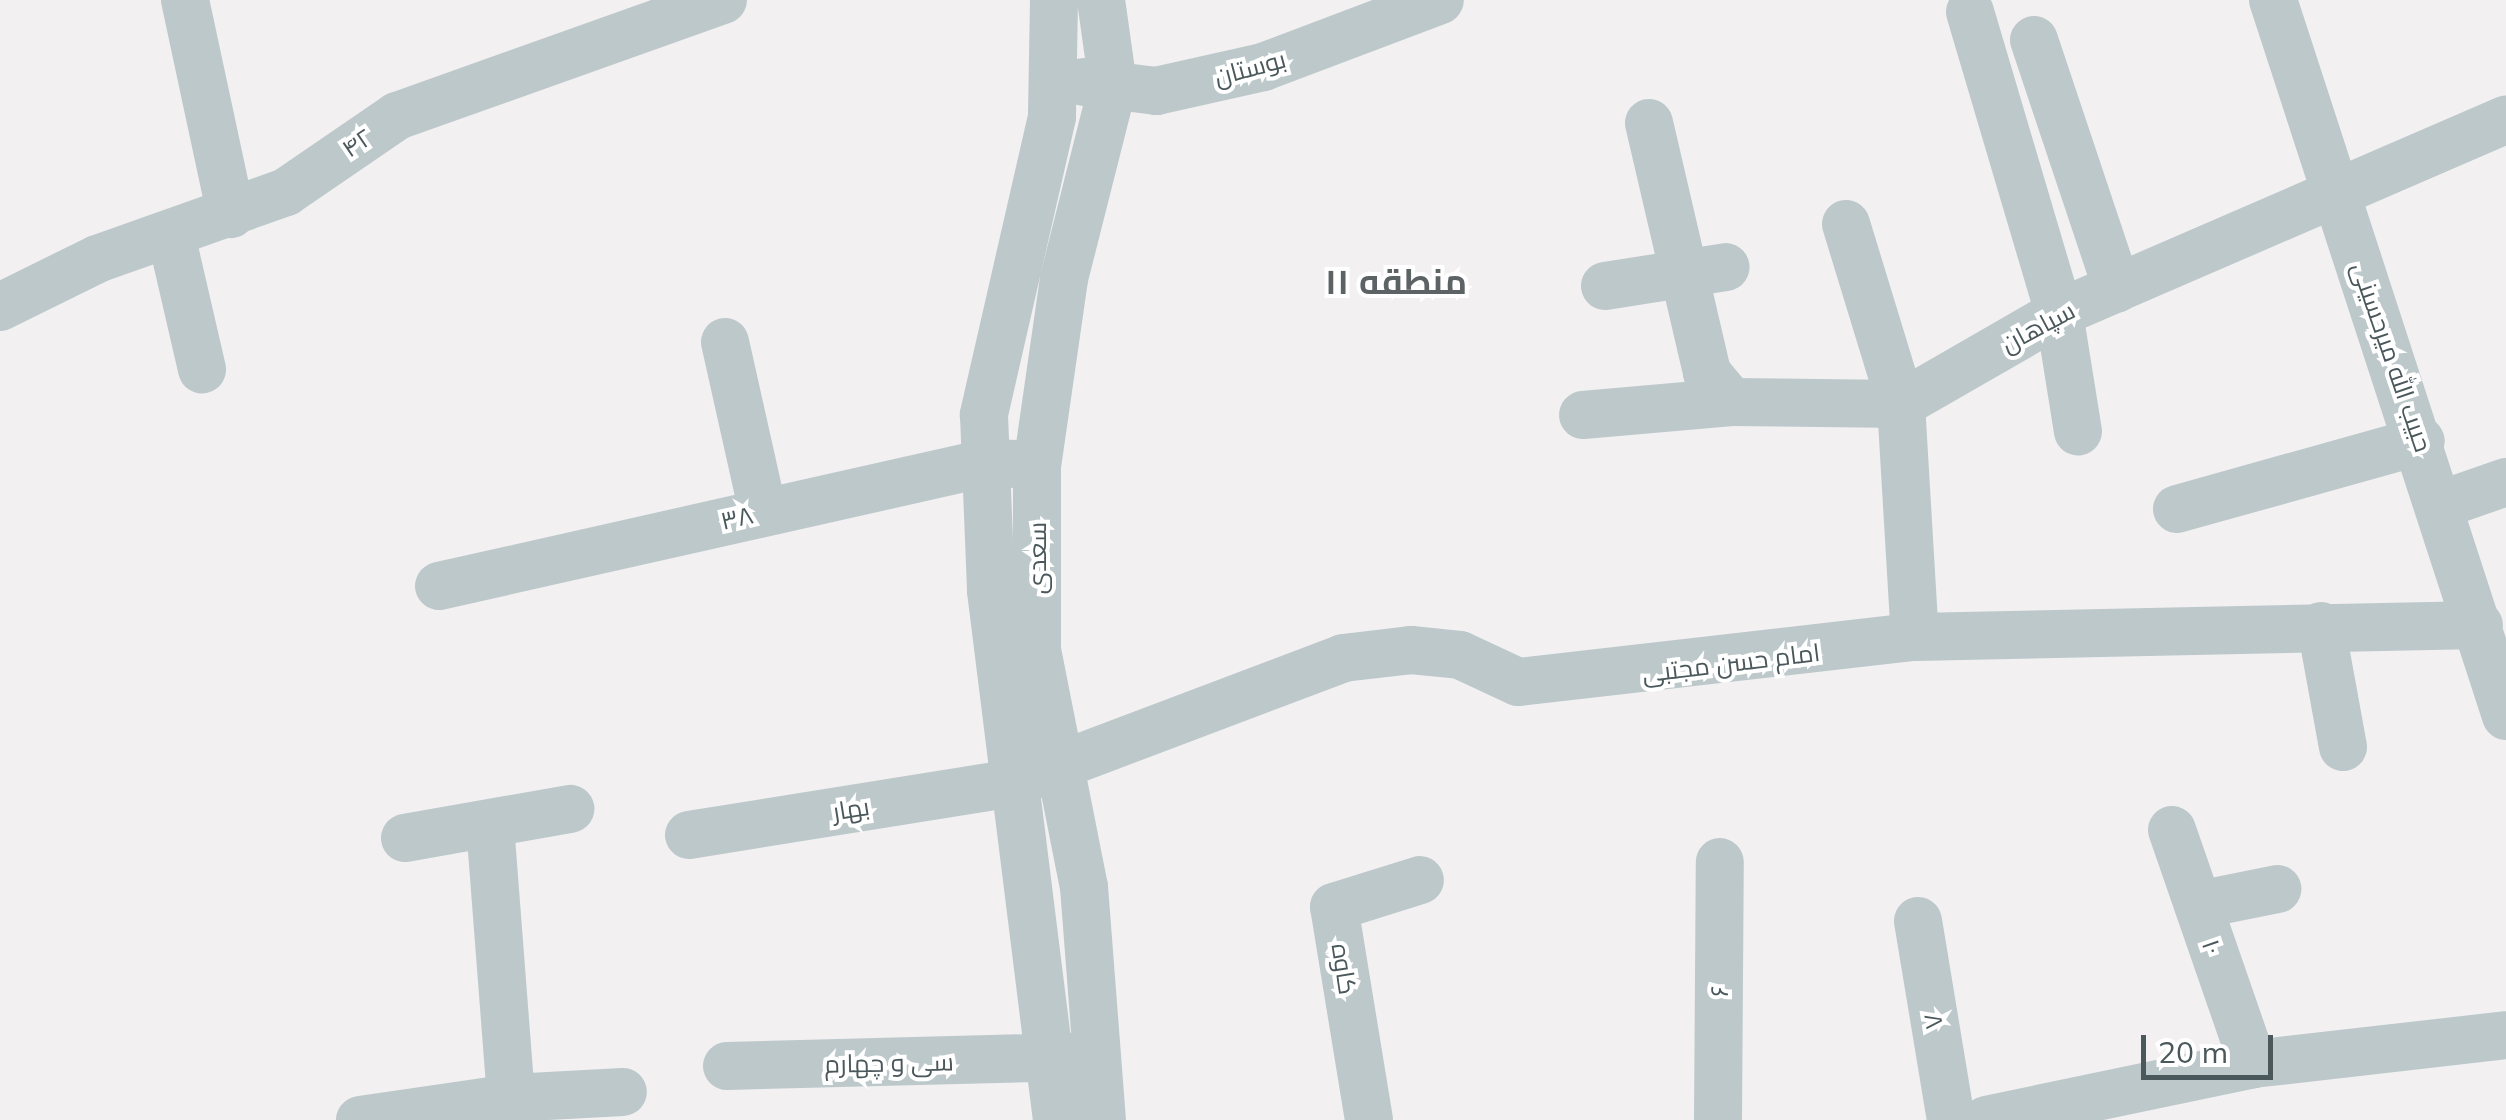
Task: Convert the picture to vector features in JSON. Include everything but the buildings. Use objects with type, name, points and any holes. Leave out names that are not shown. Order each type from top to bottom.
[{"type":"street","points":[[185,0],[232,214]]},
{"type":"street","name":"۴۲","points":[[0,307],[96,260],[286,192],[397,116],[670,8],[723,0]]},
{"type":"street","name":"سعدی","points":[[1054,0],[1052,117],[984,414],[1013,783],[1058,1120]]},
{"type":"street","name":"سعدی","points":[[1101,0],[1113,86],[1064,279],[1037,466],[1037,650],[1084,887],[1102,1120]]},
{"type":"street","name":"بوستان","points":[[1053,79],[1156,91],[1263,67],[1440,0]]},
{"type":"street","name":"حبیب الله میرحسینی","points":[[2273,0],[2443,504],[2506,716]]},
{"type":"street","points":[[1970,12],[2059,313],[2078,431]]},
{"type":"street","points":[[2034,40],[2117,288]]},
{"type":"street","name":"سپاهان","points":[[1901,404],[2059,313],[2506,120]]},
{"type":"street","points":[[1649,123],[1705,270],[1707,373],[1731,402]]},
{"type":"street","points":[[1846,224],[1901,404],[1915,637]]},
{"type":"street","points":[[171,235],[202,369]]},
{"type":"street","points":[[1605,286],[1705,270]]},
{"type":"street","points":[[724,342],[763,512]]},
{"type":"street","points":[[1583,414],[1731,402],[1901,404]]},
{"type":"street","points":[[2177,509],[2421,441]]},
{"type":"street","name":"۳۸","points":[[439,586],[986,462],[1037,466]]},
{"type":"street","points":[[2443,504],[2506,482]]},
{"type":"street","name":"امام حسن مجتبی","points":[[1013,783],[1061,769],[1343,658],[1411,650],[1460,655],[1518,682],[1915,637],[2479,625]]},
{"type":"street","points":[[2320,626],[2343,746]]},
{"type":"street","name":"بهار","points":[[689,835],[1013,783]]},
{"type":"street","points":[[405,838],[570,809]]},
{"type":"street","points":[[490,825],[495,1106]]},
{"type":"street","name":"۱۰","points":[[2172,830],[2254,1064]]},
{"type":"street","name":"۶","points":[[1718,1120],[1720,862]]},
{"type":"street","name":"کاوه","points":[[1369,1120],[1334,907],[1420,880]]},
{"type":"street","points":[[2198,905],[2278,889]]},
{"type":"street","name":"۸","points":[[1918,921],[1951,1120]]},
{"type":"street","points":[[1986,1120],[2254,1064],[2506,1035]]},
{"type":"street","name":"سی و چهارم","points":[[727,1066],[1050,1060],[1098,1054]]},
{"type":"street","points":[[360,1120],[623,1092]]},
{"type":"district","name":"منطقه ۱۱","points":[[1396,281]]}]
